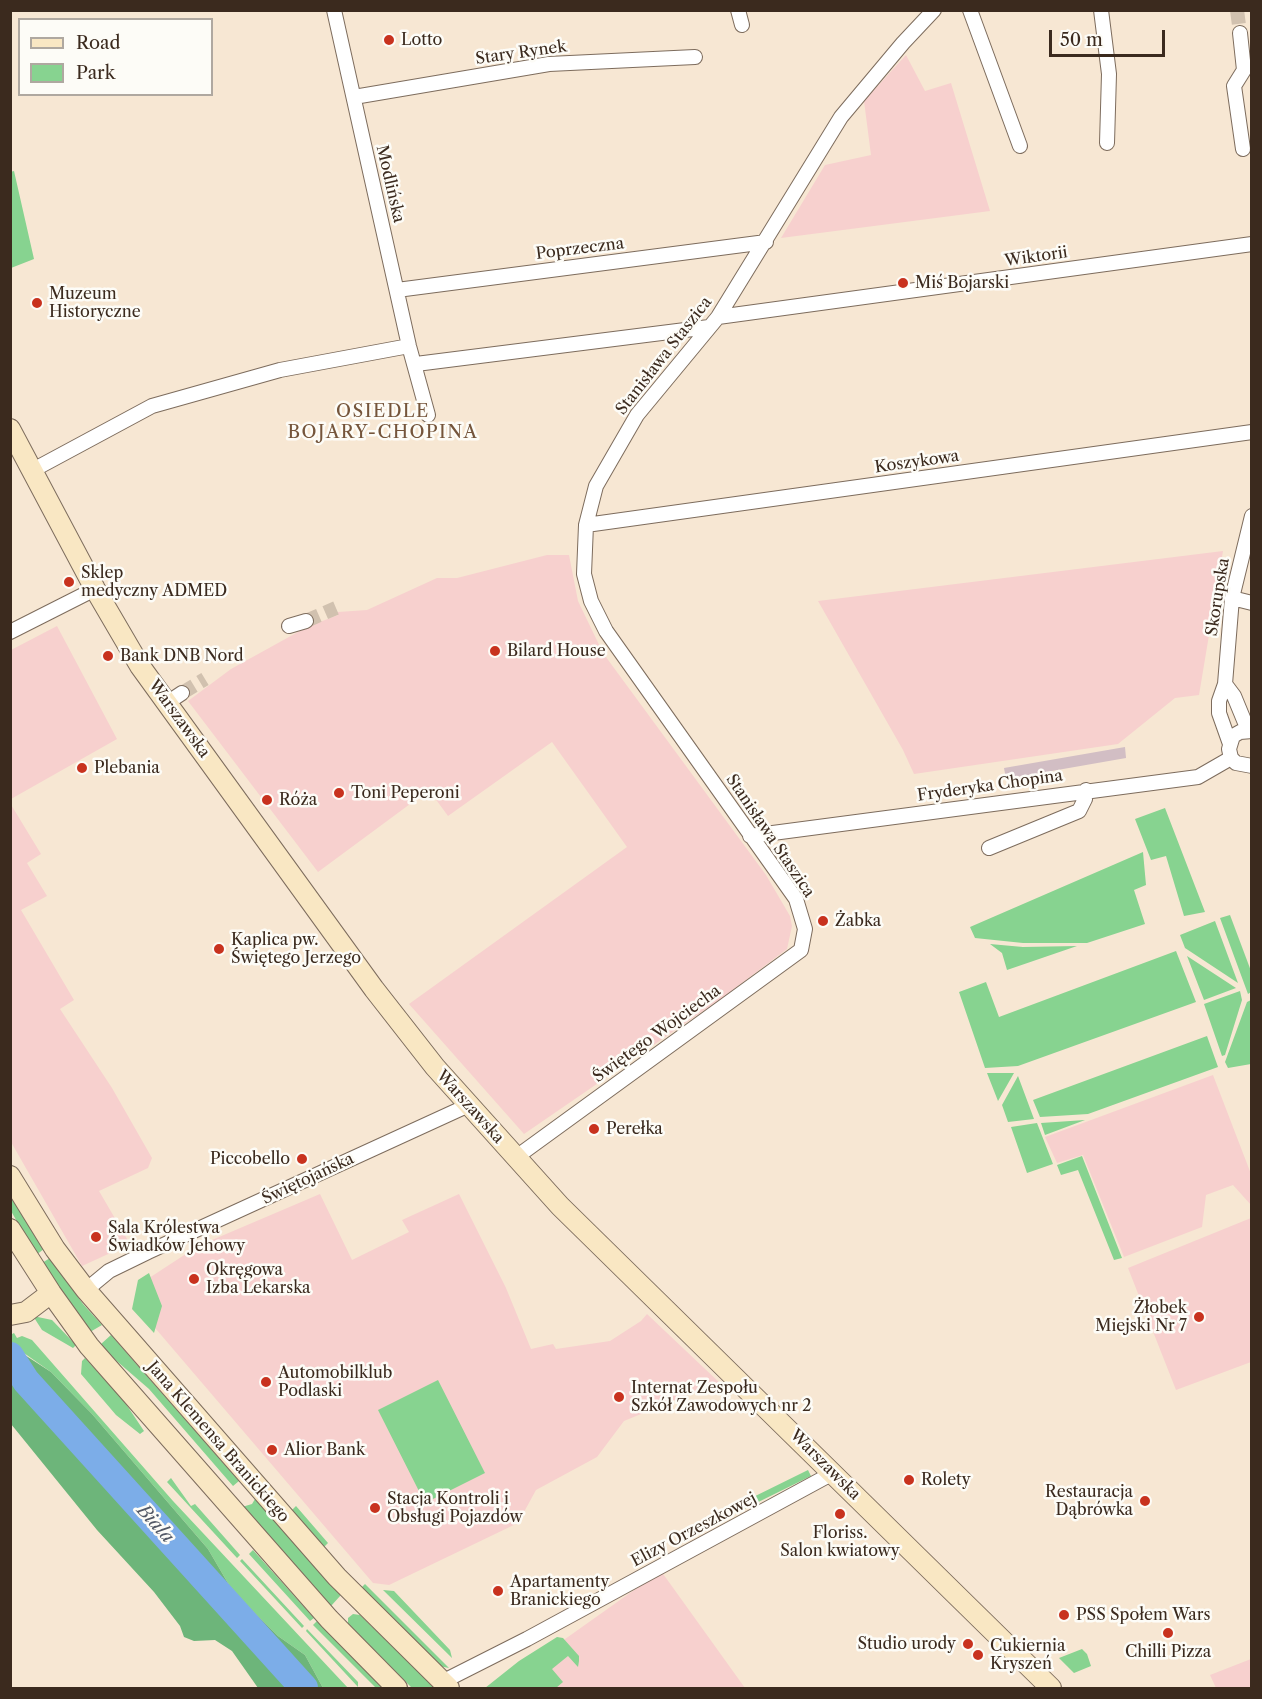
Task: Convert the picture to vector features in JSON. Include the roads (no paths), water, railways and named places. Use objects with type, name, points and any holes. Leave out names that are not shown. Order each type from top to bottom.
[{"type":"street","name":"Modlińska","points":[[334,10],[409,346],[416,364],[428,415]]},
{"type":"street","points":[[738,10],[742,25]]},
{"type":"street","name":"Stanisława Staszica","points":[[805,929],[796,899],[606,631],[591,601],[584,573],[586,525],[596,486],[637,415],[714,322],[766,242],[841,117],[934,10]]},
{"type":"street","points":[[970,10],[1020,146]]},
{"type":"street","points":[[1101,10],[1109,74],[1107,142]]},
{"type":"street","points":[[1239,33],[1244,70],[1234,86],[1243,149]]},
{"type":"street","name":"Stary Rynek","points":[[354,97],[538,66],[695,57]]},
{"type":"street","name":"Poprzeczna","points":[[397,290],[766,242]]},
{"type":"street","name":"Wiktorii","points":[[714,322],[1251,244]]},
{"type":"street","points":[[416,364],[714,322]]},
{"type":"street","points":[[33,470],[152,406],[280,370],[409,346]]},
{"type":"street","name":"Warszawska","points":[[10,429],[122,636],[175,698],[374,989],[435,1067],[568,1215],[1051,1689]]},
{"type":"street","name":"Koszykowa","points":[[586,525],[1251,432]]},
{"type":"street","name":"Skorupska","points":[[1230,751],[1219,713],[1219,701],[1225,684],[1232,598],[1251,516]]},
{"type":"street","points":[[10,632],[95,589]]},
{"type":"street","points":[[1232,598],[1251,603]]},
{"type":"street","points":[[289,626],[306,621]]},
{"type":"street","points":[[1225,684],[1234,696],[1250,730]]},
{"type":"street","name":"Fryderyka Chopina","points":[[750,836],[1198,777],[1230,751],[1233,736],[1250,730]]},
{"type":"street","points":[[1230,751],[1250,767]]},
{"type":"street","points":[[989,848],[1079,811],[1086,790]]},
{"type":"street","name":"Świętego Wojciecha","points":[[515,1158],[801,950],[805,929]]},
{"type":"street","name":"Świętojańska","points":[[86,1290],[109,1271],[148,1252],[469,1105]]},
{"type":"street","name":"Jana Klemensa Branickiego","points":[[10,1176],[55,1249],[86,1290],[356,1597],[446,1685]]},
{"type":"street","name":"Jana Klemensa Branickiego","points":[[10,1229],[51,1293],[89,1346],[329,1619],[397,1689]]},
{"type":"street","points":[[10,1313],[21,1302],[51,1293]]},
{"type":"street","name":"Elizy Orzeszkowej","points":[[446,1685],[833,1473]]},
{"type":"street","points":[[229,1505],[254,1483]]},
{"type":"street","points":[[329,1619],[356,1597]]},
{"type":"waterway","name":"Biala","points":[[10,1356],[26,1381],[304,1688]]},
{"type":"tunnel","points":[[1237,10],[1240,33]]},
{"type":"tunnel","points":[[306,621],[336,608]]},
{"type":"tunnel","points":[[182,693],[205,679]]},
{"type":"place","name":"Lotto","points":[[389,40]]},
{"type":"place","name":"Miś Bojarski","points":[[903,283]]},
{"type":"place","name":"Muzeum Historyczne","points":[[37,303]]},
{"type":"place","name":"Sklep medyczny ADMED","points":[[69,582]]},
{"type":"place","name":"Bilard House","points":[[495,651]]},
{"type":"place","name":"Bank DNB Nord","points":[[108,656]]},
{"type":"place","name":"Plebania","points":[[82,768]]},
{"type":"place","name":"Toni Peperoni","points":[[339,793]]},
{"type":"place","name":"Róża","points":[[267,800]]},
{"type":"place","name":"Żabka","points":[[823,921]]},
{"type":"place","name":"Kaplica pw. Świętego Jerzego","points":[[219,949]]},
{"type":"place","name":"Perełka","points":[[594,1129]]},
{"type":"place","name":"Piccobello","points":[[302,1159]]},
{"type":"place","name":"Sala Królestwa Świadków Jehowy","points":[[96,1237]]},
{"type":"place","name":"Okręgowa Izba Lekarska","points":[[194,1279]]},
{"type":"place","name":"Żłobek Miejski Nr 7","points":[[1199,1317]]},
{"type":"place","name":"Automobilklub Podlaski","points":[[266,1382]]},
{"type":"place","name":"Internat Zespołu Szkół Zawodowych nr 2","points":[[619,1397]]},
{"type":"place","name":"Alior Bank","points":[[272,1450]]},
{"type":"place","name":"Rolety","points":[[909,1480]]},
{"type":"place","name":"Restauracja Dąbrówka","points":[[1145,1501]]},
{"type":"place","name":"Stacja Kontroli i Obsługi Pojazdów","points":[[375,1508]]},
{"type":"place","name":"Floriss. Salon kwiatowy","points":[[840,1514]]},
{"type":"place","name":"Apartamenty Branickiego","points":[[498,1591]]},
{"type":"place","name":"PSS Społem Wars","points":[[1064,1615]]},
{"type":"place","name":"Chilli Pizza","points":[[1168,1633]]},
{"type":"place","name":"Studio urody","points":[[968,1644]]},
{"type":"place","name":"Cukiernia Kryszeń","points":[[978,1655]]},
{"type":"district","name":"OSIEDLE BOJARY-CHOPINA","points":[[383,422]]}]
